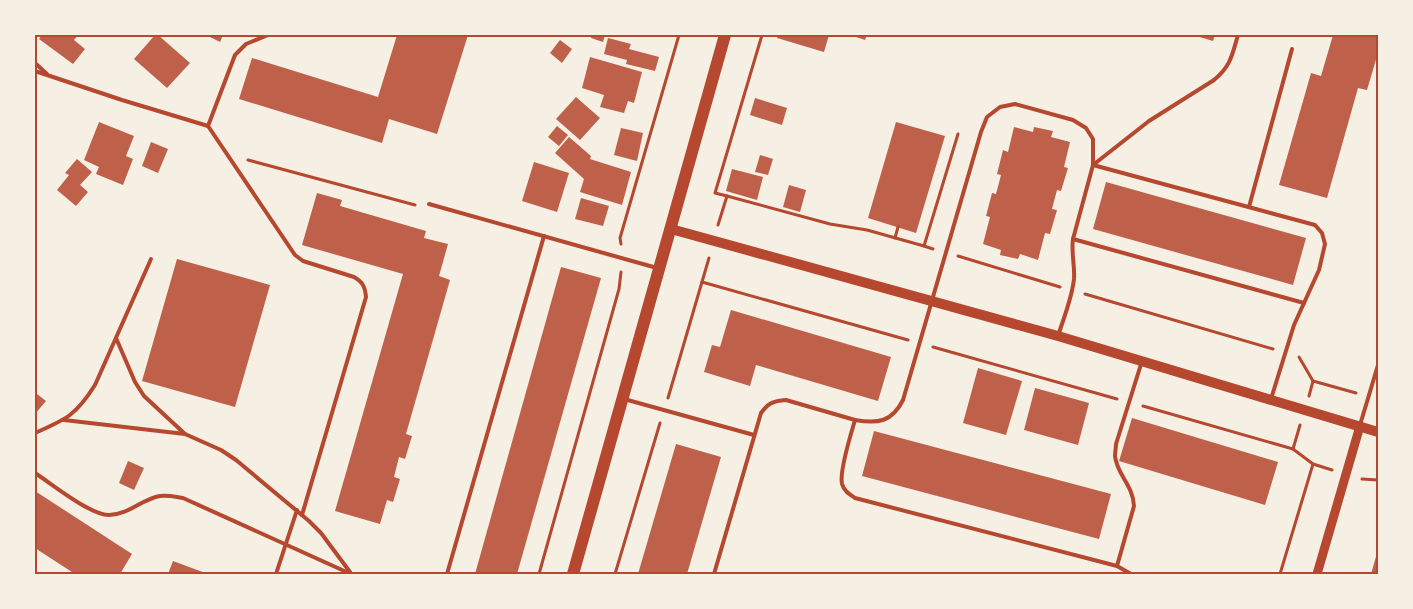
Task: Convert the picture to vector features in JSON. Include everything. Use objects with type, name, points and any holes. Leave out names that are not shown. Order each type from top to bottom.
[{"type":"main road","points":[[573,574],[725,35]]},
{"type":"main road","points":[[671,229],[932,300],[1142,360],[1378,432]]},
{"type":"street","points":[[1317,574],[1360,426]]},
{"type":"lane","points":[[208,126],[235,55],[246,44],[268,35]]},
{"type":"lane","points":[[1093,165],[1149,120],[1214,80],[1224,71],[1229,63],[1238,35]]},
{"type":"lane","points":[[1249,207],[1292,49]]},
{"type":"lane","points":[[35,62],[49,76]]},
{"type":"lane","points":[[35,71],[208,126],[294,255],[303,260],[354,277],[361,281],[366,289],[366,297],[302,515]]},
{"type":"lane","points":[[714,574],[754,434],[761,413],[767,404],[776,400],[786,400],[855,420],[876,422],[886,419],[899,409],[906,393],[981,132],[987,117],[1000,107],[1015,104],[1073,120],[1086,128],[1093,139],[1093,165],[1071,250],[1074,277],[1072,290],[1058,336]]},
{"type":"lane","points":[[1093,165],[1316,225],[1322,233],[1325,244],[1319,270],[1294,325],[1271,399]]},
{"type":"lane","points":[[429,204],[659,269]]},
{"type":"lane","points":[[447,574],[544,236]]},
{"type":"lane","points":[[1073,239],[1304,303]]},
{"type":"lane","points":[[35,433],[64,420],[75,412],[95,385],[151,259]]},
{"type":"lane","points":[[116,338],[135,382],[144,396],[185,434]]},
{"type":"lane","points":[[1117,566],[1134,506],[1134,496],[1119,468],[1115,456],[1116,444],[1142,360]]},
{"type":"lane","points":[[1360,426],[1378,365]]},
{"type":"lane","points":[[623,398],[754,434]]},
{"type":"lane","points":[[64,420],[185,434],[205,442],[236,460],[297,510],[320,533],[351,574]]},
{"type":"lane","points":[[855,420],[841,473],[842,484],[846,492],[855,498],[1117,566],[1131,574]]},
{"type":"lane","points":[[35,473],[94,512],[108,515],[119,514],[159,496],[183,498],[351,574]]},
{"type":"lane","points":[[276,574],[297,510]]},
{"type":"path","points":[[539,574],[619,289],[623,258],[620,238],[678,35]]},
{"type":"path","points":[[762,35],[715,193],[830,224],[867,230],[1300,357],[1313,380],[1368,397]]},
{"type":"path","points":[[924,246],[958,134]]},
{"type":"path","points":[[226,154],[414,206],[429,204]]},
{"type":"path","points":[[615,574],[726,196]]},
{"type":"path","points":[[895,238],[898,227]]},
{"type":"path","points":[[702,282],[1293,449],[1312,464],[1346,474]]},
{"type":"path","points":[[1293,449],[1313,380]]},
{"type":"path","points":[[1280,574],[1312,464]]},
{"type":"building","points":[[42,35],[78,35],[74,40],[85,49],[73,64],[39,39]]},
{"type":"building","points":[[155,35],[158,35],[190,63],[167,88],[134,59]]},
{"type":"building","points":[[206,35],[223,35],[220,42]]},
{"type":"building","points":[[397,35],[468,35],[437,134],[389,119],[382,143],[239,99],[252,58],[378,97]]},
{"type":"building","points":[[592,35],[605,35],[603,42],[591,38]]},
{"type":"building","points":[[778,35],[829,35],[824,52],[777,38]]},
{"type":"building","points":[[850,35],[867,35],[865,40]]},
{"type":"building","points":[[1193,35],[1215,35],[1213,41]]},
{"type":"building","points":[[1333,35],[1378,35],[1378,53],[1367,90],[1358,88],[1327,198],[1279,185],[1311,73],[1321,76]]},
{"type":"building","points":[[608,38],[631,44],[629,49],[659,57],[655,71],[626,64],[627,60],[604,54]]},
{"type":"building","points":[[560,40],[572,49],[562,63],[550,53]]},
{"type":"building","points":[[590,57],[642,72],[634,103],[628,101],[624,113],[600,107],[604,95],[582,88]]},
{"type":"building","points":[[576,97],[600,118],[580,140],[556,119]]},
{"type":"building","points":[[755,98],[787,108],[782,125],[750,115]]},
{"type":"building","points":[[99,122],[134,136],[126,156],[133,159],[123,185],[96,174],[99,167],[84,160]]},
{"type":"building","points":[[896,122],[945,136],[916,233],[868,218]]},
{"type":"building","points":[[557,126],[568,135],[559,146],[548,137]]},
{"type":"building","points":[[1014,127],[1033,132],[1034,127],[1053,131],[1051,137],[1070,142],[1064,167],[1068,168],[1061,191],[1057,190],[1052,209],[1057,210],[1050,234],[1045,233],[1038,260],[1020,254],[1018,259],[1000,255],[1001,250],[983,244],[990,217],[986,216],[992,193],[996,194],[1001,175],[997,174],[1003,150],[1008,152]]},
{"type":"building","points":[[621,128],[643,133],[637,161],[614,155]]},
{"type":"building","points":[[569,137],[591,156],[590,159],[631,172],[622,205],[580,192],[584,179],[555,153]]},
{"type":"building","points":[[151,142],[168,149],[158,173],[142,166]]},
{"type":"building","points":[[760,155],[773,159],[768,175],[755,172]]},
{"type":"building","points":[[77,159],[92,172],[80,185],[88,192],[76,206],[57,190],[69,175],[65,173]]},
{"type":"building","points":[[534,162],[569,173],[557,212],[522,201]]},
{"type":"building","points":[[732,169],[763,177],[757,200],[726,191]]},
{"type":"building","points":[[1106,182],[1306,238],[1293,285],[1093,229]]},
{"type":"building","points":[[789,185],[806,190],[800,212],[783,207]]},
{"type":"building","points":[[317,193],[342,200],[340,206],[426,231],[424,238],[448,244],[439,276],[450,280],[406,434],[412,436],[405,459],[399,457],[394,477],[400,479],[393,502],[387,500],[380,524],[335,511],[403,274],[302,245]]},
{"type":"building","points":[[581,198],[609,206],[603,226],[575,219]]},
{"type":"building","points":[[177,259],[270,285],[235,407],[142,381]]},
{"type":"building","points":[[561,267],[601,278],[517,574],[475,574]]},
{"type":"building","points":[[731,310],[891,357],[878,401],[756,365],[750,386],[704,372],[712,345],[720,347]]},
{"type":"building","points":[[978,368],[1022,381],[1006,435],[963,423]]},
{"type":"building","points":[[1035,388],[1089,403],[1078,445],[1024,430]]},
{"type":"building","points":[[37,394],[46,401],[35,414],[35,397]]},
{"type":"building","points":[[1132,418],[1278,462],[1265,505],[1119,461]]},
{"type":"building","points":[[874,431],[1111,494],[1099,539],[862,476]]},
{"type":"building","points":[[676,444],[721,457],[687,574],[638,574]]},
{"type":"building","points":[[128,461],[144,468],[134,490],[119,483]]},
{"type":"building","points":[[35,491],[132,554],[120,574],[75,574],[35,548]]},
{"type":"building","points":[[1377,553],[1378,574],[1371,574]]},
{"type":"building","points":[[173,561],[208,574],[168,574]]}]
